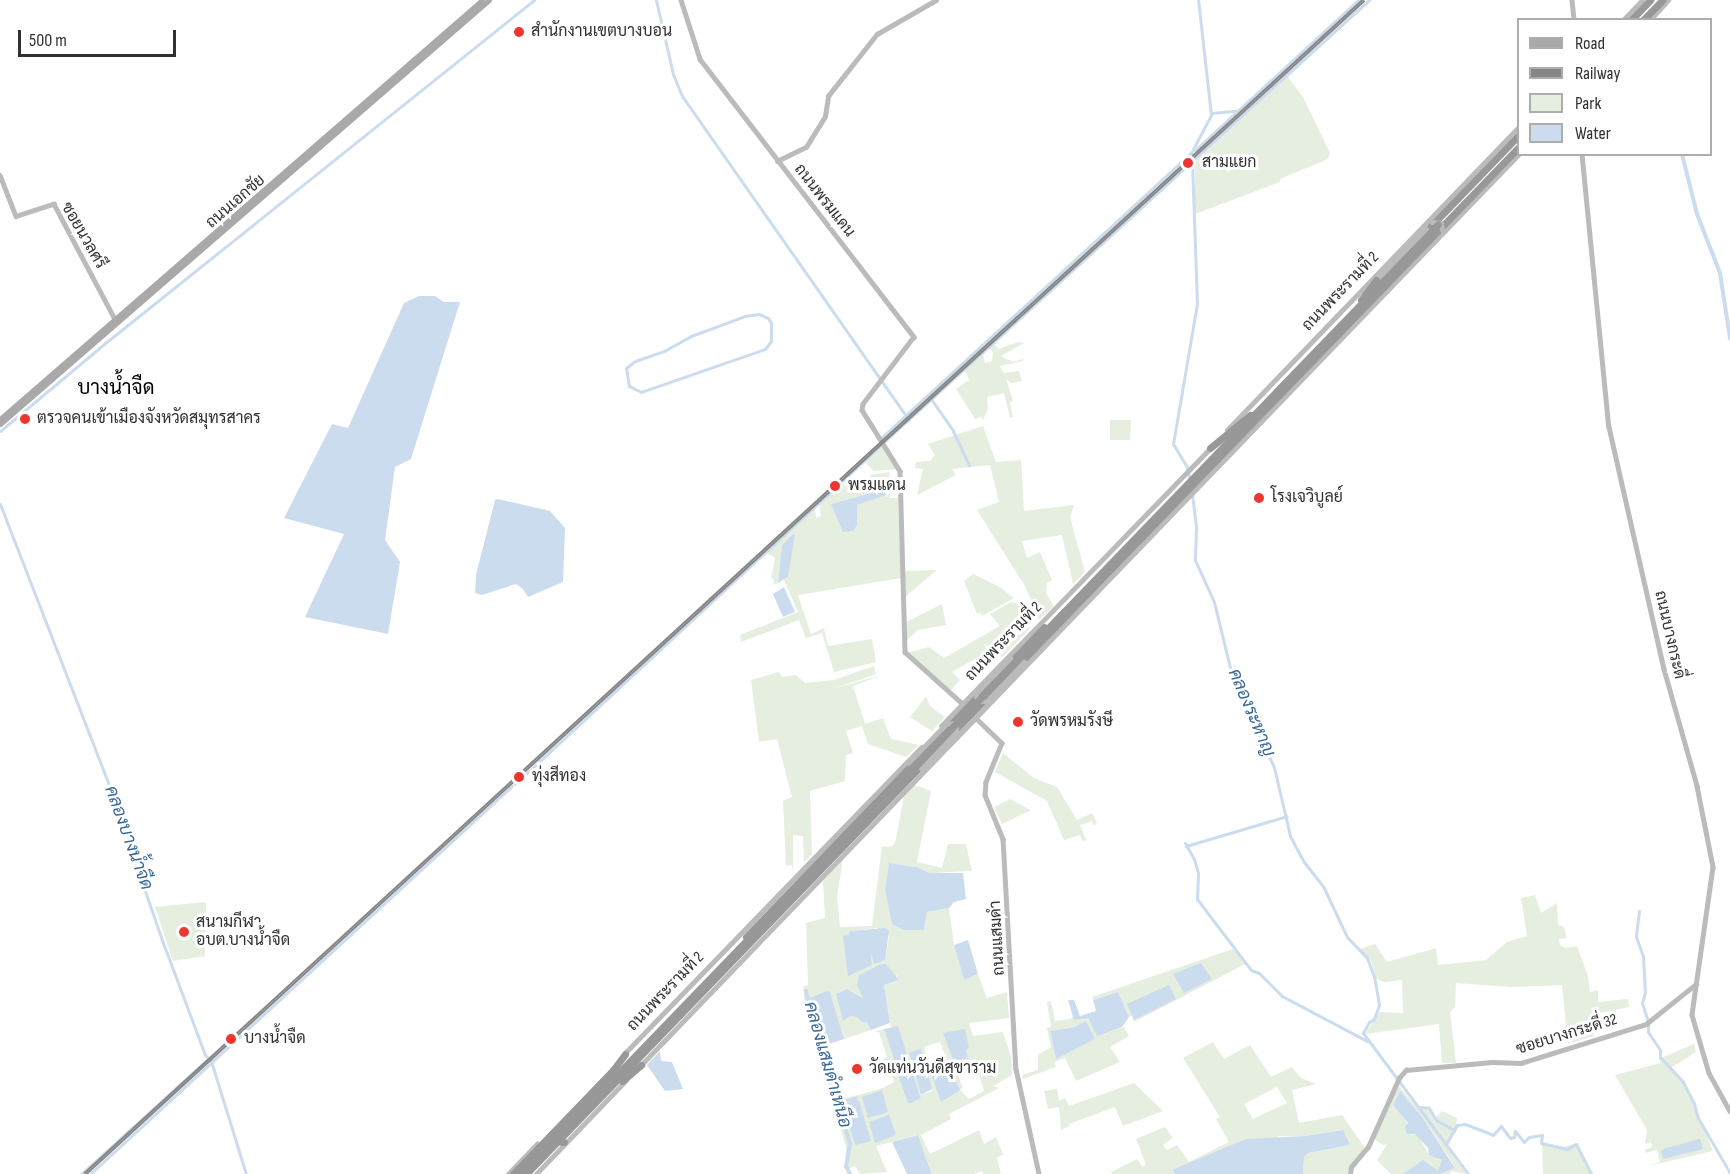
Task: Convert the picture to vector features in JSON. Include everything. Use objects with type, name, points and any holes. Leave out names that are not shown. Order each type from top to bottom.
[{"type":"highway","points":[[1636,18],[1655,7]]},
{"type":"highway","points":[[1644,18],[1655,7]]},
{"type":"highway","points":[[1644,18],[1655,7]]},
{"type":"highway","name":"ถนนพระรามที่ 2","points":[[517,1174],[632,1060],[1363,303],[1517,137]]},
{"type":"highway","points":[[527,1174],[1440,226],[1517,142]]},
{"type":"highway","points":[[517,1174],[1517,149]]},
{"type":"highway","name":"ถนนพระรามที่ 2","points":[[1190,482],[1250,415],[1517,149]]},
{"type":"highway","points":[[1363,303],[1376,280]]},
{"type":"highway","points":[[1363,303],[1386,291]]},
{"type":"highway","points":[[1210,448],[1250,415]]},
{"type":"highway","points":[[758,930],[771,903]]},
{"type":"highway","points":[[758,930],[783,916]]},
{"type":"highway","points":[[517,1174],[613,1070],[632,1060]]},
{"type":"highway","points":[[534,1174],[623,1080],[632,1060]]},
{"type":"highway","name":"ถนนพระรามที่ 2","points":[[527,1174],[632,1060]]},
{"type":"highway","points":[[553,1133],[555,1141],[564,1142]]},
{"type":"main road","name":"ถนนเอกชัย","points":[[0,419],[337,129],[482,0]]},
{"type":"main road","name":"ถนนเอกชัย","points":[[0,424],[116,320],[489,0]]},
{"type":"main road","name":"ถนนพรมแดน","points":[[681,0],[700,59],[914,337],[862,407],[900,471],[905,652],[963,704]]},
{"type":"main road","points":[[777,161],[806,147],[825,116],[828,96],[877,33],[936,0]]},
{"type":"main road","points":[[1572,0],[1574,18]]},
{"type":"main road","points":[[1625,18],[1642,0]]},
{"type":"main road","points":[[1655,7],[1668,0]]},
{"type":"main road","name":"ถนนพระรามที่ 2","points":[[1363,303],[1517,129]]},
{"type":"main road","name":"ถนนพระรามที่ 2","points":[[508,1174],[783,916],[1059,630],[1190,482],[1210,448],[1518,156]]},
{"type":"main road","name":"ถนนบางกระดี่","points":[[1582,156],[1609,427],[1668,686],[1697,786],[1713,867],[1692,1005],[1694,1024],[1709,1073],[1730,1112]]},
{"type":"main road","name":"ซอยนวลศรี","points":[[0,175],[16,216],[54,204],[116,320]]},
{"type":"main road","points":[[1376,280],[1432,222],[1441,223],[1443,231],[1386,291]]},
{"type":"main road","name":"ถนนพระรามที่ 2","points":[[534,1174],[771,903],[860,808],[1048,617],[1190,482]]},
{"type":"main road","points":[[1048,617],[976,694],[978,702],[986,702],[1059,630]]},
{"type":"main road","name":"ถนนแสมดำ","points":[[976,718],[998,737],[1002,744],[986,782],[985,795],[1003,839],[1016,1069],[1039,1174]]},
{"type":"main road","points":[[860,808],[908,764],[946,724],[955,723],[957,732],[880,816]]},
{"type":"main road","name":"ซอยบางกระดี่ 32","points":[[1350,1174],[1351,1167],[1368,1147],[1397,1080],[1412,1068],[1492,1062],[1518,1064],[1648,1023],[1696,984]]},
{"type":"green space","points":[[1288,77],[1303,97],[1330,153],[1328,159],[1280,179],[1280,182],[1195,214],[1195,162]]},
{"type":"green space","points":[[1017,342],[1024,343],[1001,356],[1013,362],[1023,359],[1023,361],[1000,366],[1004,373],[1019,371],[1022,381],[1011,383],[1006,379],[1013,401],[1010,403],[1013,417],[1010,418],[1004,393],[987,397],[988,409],[983,420],[981,417],[975,419],[956,389],[969,380],[965,370],[983,354],[985,363],[992,361],[993,353],[989,347],[993,343],[999,349]]},
{"type":"green space","points":[[1110,420],[1131,420],[1130,440],[1110,440]]},
{"type":"green space","points":[[983,426],[996,462],[1021,460],[1024,511],[1074,505],[1070,517],[1085,572],[1073,584],[1062,535],[1022,541],[1027,558],[1040,552],[1052,580],[1047,583],[1046,593],[1054,606],[1039,620],[1025,586],[977,510],[999,502],[990,465],[952,469],[956,475],[917,495],[923,469],[915,468],[916,462],[930,461],[935,455],[928,444]]},
{"type":"green space","points":[[882,445],[897,469],[874,471],[865,462]]},
{"type":"green space","points":[[889,472],[890,498],[898,498],[901,578],[798,595],[811,634],[824,628],[828,646],[872,639],[876,662],[834,672],[822,633],[806,638],[799,620],[741,642],[740,635],[798,612],[784,580],[788,577],[793,534],[782,545],[778,583],[773,585],[774,579],[771,578],[775,558],[767,553],[815,509],[816,518],[821,516],[819,504],[843,483],[846,487],[850,485],[848,481],[853,478],[856,483],[864,481],[866,484],[872,482],[870,475]],"holes":[[[882,490],[871,500],[857,505],[857,525],[831,504]]]},
{"type":"green space","points":[[937,570],[906,596],[905,571]]},
{"type":"green space","points":[[973,574],[1000,587],[1014,598],[982,616],[981,613],[977,614],[964,581]]},
{"type":"green space","points":[[1011,602],[1016,603],[1030,618],[1012,629],[1013,638],[1032,626],[1003,657],[991,650],[952,672],[960,680],[951,690],[907,653],[929,647],[944,658],[1000,626],[990,614]]},
{"type":"green space","points":[[942,604],[946,625],[918,630],[907,640],[906,622]]},
{"type":"green space","points":[[874,666],[876,674],[833,689],[884,674],[853,686],[865,724],[883,718],[891,739],[919,745],[906,757],[868,744],[862,726],[846,731],[853,753],[846,755],[845,781],[810,791],[812,854],[804,863],[803,836],[793,835],[793,874],[792,865],[786,866],[783,801],[792,797],[777,739],[759,742],[751,680],[779,672],[782,677],[796,675],[805,683],[834,680]]},
{"type":"green space","points":[[926,696],[930,706],[945,717],[932,731],[910,717]]},
{"type":"green space","points":[[1003,753],[1034,778],[1057,787],[1077,820],[1092,813],[1097,824],[1093,825],[1092,821],[1080,825],[1086,840],[1082,841],[1080,835],[1064,840],[1047,801],[995,772]]},
{"type":"green space","points":[[915,785],[931,791],[917,862],[942,868],[948,844],[966,844],[972,871],[930,873],[916,867],[889,863],[885,889],[904,930],[924,930],[927,912],[949,908],[954,945],[964,980],[978,974],[987,998],[1007,992],[1009,1018],[969,1023],[973,1036],[1003,1032],[1011,1057],[1012,1075],[993,1086],[999,1088],[949,1114],[951,1119],[921,1135],[930,1154],[979,1130],[984,1144],[996,1137],[1003,1154],[997,1158],[1001,1174],[983,1174],[982,1171],[974,1174],[932,1174],[917,1135],[876,1146],[887,1172],[860,1174],[855,1166],[845,1170],[846,1147],[819,1054],[824,1051],[839,1100],[883,1088],[894,1082],[889,1062],[884,1062],[883,1059],[887,1057],[879,1032],[873,1032],[884,1029],[896,1066],[908,1062],[898,1026],[891,1028],[884,985],[898,981],[897,975],[864,998],[847,989],[836,994],[843,1020],[850,1016],[857,1017],[867,1021],[871,1030],[844,1039],[830,992],[810,1001],[824,1050],[818,1051],[805,1006],[803,987],[808,985],[806,923],[825,918],[823,881],[843,859],[837,896],[840,927],[872,926],[882,846],[891,847],[895,843],[904,797]],"holes":[[[877,928],[889,936],[886,955],[871,953],[872,962],[843,937],[850,931]],[[940,1042],[949,1065],[932,1071],[924,1047]],[[921,1049],[932,1091],[921,1095],[909,1054]],[[975,1059],[984,1091],[969,1099],[960,1090],[963,1088],[954,1065]],[[910,1064],[921,1099],[908,1104],[897,1068]]]},
{"type":"green space","points":[[1010,799],[1031,810],[1002,824],[994,807]]},
{"type":"green space","points":[[1535,895],[1541,913],[1557,903],[1558,925],[1564,927],[1567,938],[1559,939],[1560,945],[1565,948],[1577,946],[1588,976],[1590,992],[1598,990],[1598,1002],[1628,999],[1629,1007],[1590,1015],[1594,1036],[1568,1044],[1562,985],[1511,987],[1456,983],[1455,1007],[1450,1012],[1456,1063],[1442,1063],[1439,1024],[1365,1034],[1380,1012],[1403,1013],[1402,980],[1384,982],[1377,979],[1371,961],[1360,949],[1375,944],[1387,962],[1436,948],[1438,965],[1486,960],[1507,942],[1527,936],[1521,898]]},
{"type":"green space","name":"สนามกีฬา อบต.บางน้ำจืด","points":[[206,902],[205,956],[173,961],[155,907]]},
{"type":"green space","points":[[1233,949],[1247,963],[1134,1022],[1132,1016],[1129,1017],[1118,992],[1093,1000],[1092,997]]},
{"type":"green space","points":[[1051,1001],[1055,1021],[1071,1019],[1073,1015],[1074,1020],[1088,1017],[1097,1035],[1124,1027],[1129,1036],[1110,1047],[1120,1062],[1076,1081],[1065,1058],[1054,1062],[1056,1067],[1023,1079],[1022,1075],[1038,1070],[1038,1055],[1051,1047],[1047,1028],[1051,1027],[1047,1002]],"holes":[[[1087,1025],[1095,1039],[1056,1058],[1050,1031]]]},
{"type":"green space","points":[[1213,1042],[1224,1059],[1250,1045],[1271,1077],[1292,1067],[1301,1078],[1316,1084],[1292,1090],[1299,1123],[1342,1115],[1365,1148],[1348,1174],[1303,1174],[1304,1157],[1308,1153],[1350,1145],[1342,1130],[1305,1136],[1280,1136],[1172,1171],[1175,1174],[1112,1174],[1111,1172],[1137,1159],[1142,1166],[1146,1165],[1136,1139],[1165,1127],[1173,1138],[1163,1145],[1167,1150],[1177,1145],[1189,1162],[1229,1142],[1216,1119],[1220,1117],[1183,1058]],"holes":[[[1277,1087],[1287,1103],[1253,1119],[1244,1104]]]},
{"type":"green space","points":[[1694,1044],[1696,1052],[1671,1068],[1685,1084],[1713,1151],[1648,1166],[1660,1162],[1657,1150],[1646,1153],[1645,1150],[1652,1147],[1651,1142],[1645,1144],[1647,1130],[1615,1075],[1661,1063],[1659,1059]]},
{"type":"green space","points":[[1134,1083],[1163,1111],[1123,1126],[1115,1107],[1069,1124],[1070,1126],[1061,1130],[1059,1107],[1048,1109],[1044,1091],[1057,1089],[1059,1101],[1065,1098],[1069,1106]]},
{"type":"green space","points":[[1398,1085],[1416,1107],[1429,1106],[1436,1118],[1442,1111],[1457,1118],[1456,1129],[1445,1145],[1466,1174],[1452,1171],[1450,1174],[1440,1174],[1455,1168],[1422,1117],[1400,1092],[1393,1105],[1404,1116],[1411,1135],[1415,1134],[1419,1137],[1428,1153],[1442,1160],[1441,1169],[1438,1171],[1421,1164],[1403,1174],[1391,1174],[1377,1160],[1387,1144],[1383,1145],[1374,1139]]},
{"type":"green space","points":[[1542,1142],[1564,1147],[1576,1143],[1592,1174],[1543,1174]]},
{"type":"water","points":[[419,296],[435,296],[444,302],[460,302],[411,459],[395,467],[385,540],[400,562],[388,634],[305,617],[344,534],[284,518],[332,424],[348,428],[404,303]]},
{"type":"water","points":[[882,490],[886,491],[886,495],[857,505],[857,525],[853,531],[843,532],[831,504]]},
{"type":"water","points":[[495,500],[550,511],[565,528],[563,582],[528,597],[516,584],[482,595],[475,593],[476,575]]},
{"type":"water","points":[[793,534],[795,535],[788,577],[778,583],[782,545]]},
{"type":"water","points":[[784,587],[795,612],[783,617],[773,594]]},
{"type":"water","points":[[889,863],[916,867],[930,873],[963,873],[966,899],[954,902],[949,908],[927,912],[924,930],[904,930],[892,924],[885,889]]},
{"type":"water","points":[[885,928],[889,931],[885,960],[874,964],[871,953],[872,965],[848,976],[843,936],[848,935],[850,931]]},
{"type":"water","points":[[968,940],[978,974],[964,980],[954,945]]},
{"type":"water","points":[[1201,963],[1212,979],[1184,993],[1173,974]]},
{"type":"water","points":[[881,964],[886,964],[899,980],[884,985],[890,1023],[871,1030],[867,1022],[862,1022],[857,1017],[850,1016],[843,1021],[836,994],[847,989],[863,998],[857,985],[859,975]]},
{"type":"water","points":[[1169,985],[1176,999],[1134,1020],[1127,1004]]},
{"type":"water","points":[[827,991],[830,992],[844,1039],[823,1046],[810,998]]},
{"type":"water","points":[[1118,992],[1129,1017],[1122,1027],[1097,1036],[1088,1018],[1074,1020],[1068,1000],[1074,1000],[1080,1016],[1096,1011],[1093,1000]]},
{"type":"water","points":[[1086,1021],[1095,1039],[1056,1059],[1050,1031],[1075,1027]]},
{"type":"water","points":[[898,1026],[909,1061],[896,1066],[884,1029]]},
{"type":"water","points":[[965,1029],[969,1048],[966,1050],[968,1058],[954,1062],[943,1033]]},
{"type":"water","points":[[921,1049],[932,1089],[921,1095],[909,1053]]},
{"type":"water","points":[[660,1051],[661,1061],[672,1062],[683,1089],[665,1091],[647,1065]]},
{"type":"water","points":[[910,1064],[921,1099],[908,1104],[896,1068]]},
{"type":"water","points":[[950,1068],[960,1090],[941,1102],[932,1076]]},
{"type":"water","points":[[882,1090],[888,1112],[868,1118],[862,1097]]},
{"type":"water","points":[[1400,1091],[1422,1117],[1455,1168],[1440,1174],[1403,1174],[1423,1160],[1438,1171],[1442,1160],[1429,1155],[1428,1148],[1415,1134],[1407,1134],[1405,1127],[1408,1123],[1393,1105]]},
{"type":"water","points":[[858,1096],[856,1100],[859,1101],[871,1141],[855,1145],[844,1109],[848,1108],[847,1103],[853,1101],[842,1103],[841,1101]]},
{"type":"water","points":[[889,1115],[896,1135],[875,1143],[869,1122]]},
{"type":"water","points":[[1343,1130],[1350,1145],[1308,1153],[1304,1157],[1303,1174],[1175,1174],[1172,1170],[1246,1139],[1305,1136]]},
{"type":"water","points":[[918,1135],[932,1174],[907,1174],[892,1142]]},
{"type":"water","points":[[1700,1139],[1703,1149],[1663,1159],[1661,1151],[1666,1148]]},
{"type":"waterway","points":[[0,431],[104,344],[534,0]]},
{"type":"waterway","points":[[656,0],[673,74],[682,96],[905,415]]},
{"type":"waterway","points":[[882,437],[1191,153],[1211,115],[1198,0]]},
{"type":"waterway","points":[[1195,150],[1358,0]]},
{"type":"waterway","points":[[885,441],[1369,0]]},
{"type":"waterway","points":[[1211,113],[1236,111]]},
{"type":"waterway","points":[[1682,156],[1697,214],[1720,273],[1730,338]]},
{"type":"waterway","name":"คลองระหาญ","points":[[1190,481],[1187,467],[1173,444],[1197,304],[1192,162]]},
{"type":"waterway","points":[[759,314],[768,318],[771,323],[771,341],[765,349],[641,392],[629,386],[626,368],[635,361],[664,351],[691,336],[745,316],[759,314]]},
{"type":"waterway","points":[[931,399],[953,431],[969,465]]},
{"type":"waterway","points":[[515,784],[882,444]]},
{"type":"waterway","name":"คลองระหาญ","points":[[1192,494],[1196,529],[1195,560],[1214,602],[1234,684],[1274,767],[1290,836],[1304,862],[1324,888],[1347,937],[1367,958],[1374,976],[1379,1005],[1374,1019],[1369,1022],[1363,1033],[1468,1174]]},
{"type":"waterway","name":"คลองบางน้ำจืด","points":[[0,504],[133,847],[137,868],[162,940],[205,1055],[211,1061],[246,1174]]},
{"type":"waterway","points":[[90,1174],[512,786]]},
{"type":"waterway","points":[[1186,846],[1287,816]]},
{"type":"waterway","points":[[1185,843],[1194,859],[1198,873],[1197,899],[1251,970],[1259,973],[1282,996],[1367,1041]]},
{"type":"waterway","points":[[1639,911],[1636,937],[1643,956],[1645,992],[1642,1003],[1648,1021],[1648,1032],[1660,1050],[1660,1057],[1683,1082],[1698,1118],[1730,1173]]},
{"type":"waterway","name":"คลองแสมดำเหนือ","points":[[806,991],[815,1032],[850,1144],[846,1166],[850,1174]]},
{"type":"waterway","points":[[81,1174],[208,1059]]},
{"type":"waterway","points":[[1420,1107],[1429,1108],[1436,1120],[1454,1130],[1457,1125],[1465,1124],[1493,1135],[1501,1126],[1510,1138],[1514,1137],[1515,1131],[1524,1142],[1529,1137],[1542,1135],[1541,1143],[1567,1149],[1576,1144],[1591,1174]]},
{"type":"waterway","points":[[1446,1144],[1454,1130]]},
{"type":"railway","points":[[85,1174],[1364,0]]},
{"type":"place","name":"สำนักงานเขตบางบอน","points":[[519,32]]},
{"type":"place","name":"สามแยก","points":[[1188,163]]},
{"type":"place","name":"ตรวจคนเข้าเมืองจังหวัดสมุทรสาคร","points":[[25,419]]},
{"type":"place","name":"พรมแดน","points":[[835,486]]},
{"type":"place","name":"โรงเจวิบูลย์","points":[[1259,498]]},
{"type":"place","name":"วัดพรหมรังษี","points":[[1018,722]]},
{"type":"place","name":"ทุ่งสีทอง","points":[[519,777]]},
{"type":"place","name":"สนามกีฬา อบต.บางน้ำจืด","points":[[184,932]]},
{"type":"place","name":"บางน้ำจืด","points":[[231,1039]]},
{"type":"place","name":"วัดแท่นวันดีสุขาราม","points":[[857,1069]]},
{"type":"district","name":"บางน้ำจืด","points":[[116,388]]}]
